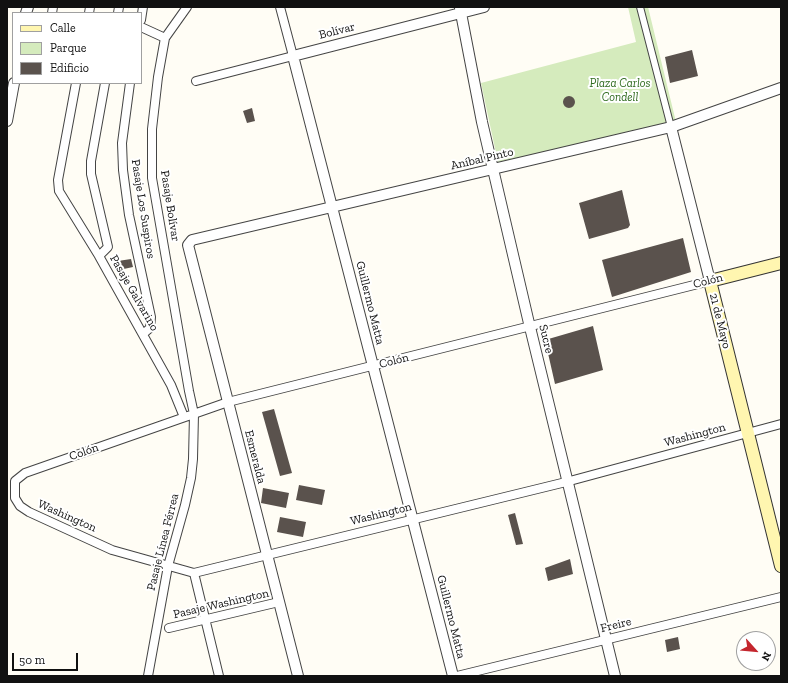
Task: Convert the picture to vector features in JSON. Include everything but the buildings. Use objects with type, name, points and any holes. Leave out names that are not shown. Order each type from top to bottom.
[{"type":"main road","name":"Colón","points":[[710,281],[781,263]]},
{"type":"main road","name":"21 de Mayo","points":[[710,281],[781,566]]},
{"type":"street","name":"Pasaje Bolívar","points":[[187,7],[165,38],[158,77],[152,129],[152,178],[194,414]]},
{"type":"street","name":"Guillermo Matta","points":[[280,7],[452,676]]},
{"type":"street","name":"Bolívar","points":[[196,81],[460,10],[484,7]]},
{"type":"street","name":"21 de Mayo","points":[[640,7],[710,281]]},
{"type":"street","name":"Sucre","points":[[460,10],[493,169],[566,482],[615,676]]},
{"type":"street","points":[[142,27],[165,38]]},
{"type":"street","points":[[7,121],[14,84]]},
{"type":"street","points":[[76,84],[58,180],[59,191],[99,256]]},
{"type":"street","name":"Pasaje Galvarino","points":[[105,84],[91,161],[91,174],[108,247],[99,256],[143,334],[176,397],[184,417]]},
{"type":"street","name":"Pasaje Los Suspiros","points":[[130,84],[122,143],[123,170],[129,215],[151,317],[150,328],[143,334]]},
{"type":"street","name":"Aníbal Pinto","points":[[188,245],[192,240],[671,127],[781,88]]},
{"type":"street","name":"Esmeralda","points":[[188,245],[298,676]]},
{"type":"street","name":"Colón","points":[[15,481],[25,473],[228,402],[373,367],[710,281]]},
{"type":"street","points":[[176,397],[189,391]]},
{"type":"street","name":"Pasaje Línea Férrea","points":[[148,676],[168,566],[191,478],[194,414]]},
{"type":"street","name":"Washington","points":[[15,481],[15,498],[20,506],[29,512],[112,550],[194,573],[412,518],[566,482],[781,424]]},
{"type":"street","points":[[194,573],[219,676]]},
{"type":"street","name":"Freire","points":[[457,676],[781,597]]},
{"type":"street","name":"Pasaje Washington","points":[[169,628],[279,602]]},
{"type":"green space","name":"Plaza Carlos Condell","points":[[628,7],[648,7],[676,122],[499,167],[481,83],[636,42]]}]
